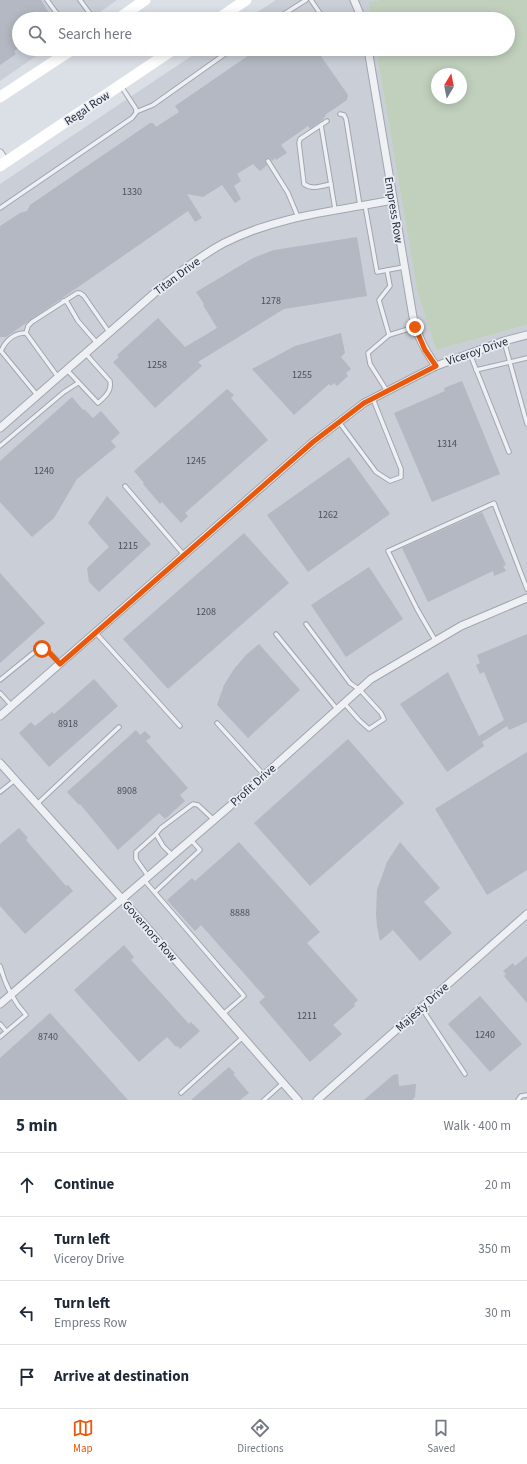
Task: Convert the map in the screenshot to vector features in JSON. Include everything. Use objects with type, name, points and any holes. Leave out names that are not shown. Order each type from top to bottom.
[{"type":"main road","points":[[128,12],[145,0]]},
{"type":"main road","points":[[228,12],[246,0]]},
{"type":"main road","points":[[1,95],[62,56]]},
{"type":"main road","name":"Regal Row","points":[[2,161],[164,56]]},
{"type":"street","points":[[354,0],[359,12]]},
{"type":"street","name":"Empress Row","points":[[369,56],[415,327],[425,350],[436,366]]},
{"type":"street","name":"Titan Drive","points":[[0,428],[166,283],[191,264],[224,243],[257,228],[298,217],[393,200]]},
{"type":"street","name":"Viceroy Drive","points":[[0,716],[313,442],[364,403],[436,366],[504,340],[527,335]]},
{"type":"street","name":"Profit Drive","points":[[0,1004],[265,776],[371,679],[461,626],[527,598]]},
{"type":"street","name":"Governors Row","points":[[0,763],[122,899],[298,1100]]},
{"type":"street","name":"Majesty Drive","points":[[317,1100],[527,914]]},
{"type":"lane","points":[[47,0],[55,12]]},
{"type":"lane","points":[[80,0],[89,12]]},
{"type":"lane","points":[[287,12],[306,0]]},
{"type":"lane","points":[[311,0],[319,12]]},
{"type":"lane","points":[[0,208],[132,118],[136,112],[153,105],[222,56]]},
{"type":"lane","points":[[121,85],[136,109],[136,112]]},
{"type":"lane","points":[[340,114],[344,115],[346,119],[362,206],[377,272],[404,267]]},
{"type":"lane","points":[[328,121],[300,139],[299,143],[304,184],[308,187],[331,184]]},
{"type":"lane","points":[[321,126],[335,210]]},
{"type":"lane","points":[[268,162],[288,193],[298,217]]},
{"type":"lane","points":[[387,270],[390,286],[379,300],[389,335]]},
{"type":"lane","points":[[26,333],[28,326],[32,322],[77,293],[84,296],[109,332]]},
{"type":"lane","points":[[63,301],[67,302],[78,321],[97,343]]},
{"type":"lane","points":[[388,392],[370,364],[368,353],[389,335],[415,327]]},
{"type":"lane","points":[[26,333],[18,333],[9,339],[0,351],[38,395]]},
{"type":"lane","points":[[26,333],[58,377]]},
{"type":"lane","points":[[504,340],[527,424]]},
{"type":"lane","points":[[66,370],[98,403],[107,395],[111,386],[110,381],[85,353]]},
{"type":"lane","points":[[469,353],[510,452]]},
{"type":"lane","points":[[476,370],[527,358]]},
{"type":"lane","points":[[0,446],[64,392],[78,383]]},
{"type":"lane","points":[[339,422],[376,472],[390,481],[401,477],[401,469],[373,399]]},
{"type":"lane","points":[[125,486],[184,555]]},
{"type":"lane","points":[[435,640],[417,609],[388,551],[494,503],[527,589]]},
{"type":"lane","points":[[306,624],[350,683],[360,690],[384,718],[369,729],[344,703]]},
{"type":"lane","points":[[96,633],[180,726]]},
{"type":"lane","points":[[276,634],[338,710]]},
{"type":"lane","points":[[0,680],[37,650],[47,650],[60,664]]},
{"type":"lane","points":[[0,693],[12,706]]},
{"type":"lane","points":[[217,723],[265,776]]},
{"type":"lane","points":[[37,804],[119,727]]},
{"type":"lane","points":[[0,792],[15,780]]},
{"type":"lane","points":[[214,820],[198,805],[193,804],[161,828],[136,852],[136,860],[155,892],[244,996],[223,1014]]},
{"type":"lane","points":[[156,834],[163,846],[173,856]]},
{"type":"lane","points":[[155,892],[200,850],[191,840]]},
{"type":"lane","points":[[0,966],[1,975],[16,1004],[26,1015],[0,1037]]},
{"type":"lane","points":[[421,1007],[466,1074]]},
{"type":"lane","points":[[0,1024],[6,1031]]},
{"type":"lane","points":[[181,1093],[243,1037]]},
{"type":"lane","points":[[264,1100],[283,1083]]},
{"type":"lane","points":[[518,1100],[522,1096],[527,1096]]},
{"type":"shaded area","points":[[0,0],[117,0],[100,12],[12,12],[12,56],[36,56],[0,81]]},
{"type":"shaded area","points":[[276,0],[380,0],[368,2],[370,12],[258,12]]},
{"type":"shaded area","points":[[192,56],[377,56],[417,291],[436,350],[527,325],[527,1100],[0,1100],[0,184]]},
{"type":"green space","points":[[380,0],[527,0],[527,325],[436,350],[417,291],[377,56],[515,56],[515,12],[370,12],[368,2]]},
{"type":"building","points":[[0,0],[41,0],[49,12],[12,12],[13,56],[0,65]]},
{"type":"building","points":[[248,56],[321,56],[348,95],[347,100],[325,115],[326,116],[323,118],[324,119],[310,129],[308,126],[281,145],[287,153],[276,160],[275,158],[272,161],[270,158],[267,158],[265,161],[267,165],[260,171],[253,164],[237,174],[241,181],[234,186],[241,199],[235,203],[222,185],[203,197],[187,194],[202,218],[195,222],[188,211],[6,337],[0,337],[0,226],[20,213],[27,211],[30,205],[150,123],[153,123],[156,127],[179,112],[175,106]]},
{"type":"building","points":[[357,237],[367,296],[284,309],[198,362],[202,366],[155,408],[113,362],[119,357],[117,355],[158,318],[185,347],[217,328],[196,292],[253,258],[274,250]]},
{"type":"building","points":[[341,333],[345,353],[341,357],[351,369],[346,373],[348,376],[337,386],[334,383],[331,386],[329,384],[294,415],[252,369],[295,346]]},
{"type":"building","points":[[462,381],[500,474],[432,502],[394,413],[445,391],[444,388]]},
{"type":"building","points":[[227,389],[234,395],[231,398],[268,440],[185,513],[188,516],[181,523],[162,502],[160,504],[134,471]]},
{"type":"building","points":[[72,397],[83,410],[84,409],[93,418],[101,411],[120,433],[111,441],[116,447],[77,479],[54,518],[32,537],[0,502],[0,461]]},
{"type":"building","points":[[349,457],[390,514],[308,572],[267,515]]},
{"type":"building","points":[[107,496],[151,544],[99,592],[89,582],[87,568],[109,547],[88,523]]},
{"type":"building","points":[[482,512],[506,565],[503,566],[506,571],[494,576],[493,571],[428,602],[402,548]]},
{"type":"building","points":[[244,533],[289,583],[168,689],[123,639]]},
{"type":"building","points":[[369,567],[403,619],[346,657],[311,605]]},
{"type":"building","points":[[0,573],[45,623],[0,663]]},
{"type":"building","points":[[527,634],[527,722],[509,730],[507,726],[482,742],[484,746],[447,772],[400,704],[448,672],[479,736],[504,720],[484,672],[480,674],[476,665],[480,663],[477,655]]},
{"type":"building","points":[[259,644],[300,690],[248,738],[217,705],[224,685],[234,669],[246,655]]},
{"type":"building","points":[[94,679],[118,706],[49,767],[19,733],[31,722],[35,726],[52,712],[54,714]]},
{"type":"building","points":[[136,730],[140,735],[145,731],[151,737],[146,741],[188,788],[180,795],[185,801],[165,819],[159,813],[118,850],[80,804],[79,805],[67,792]]},
{"type":"building","points":[[348,739],[404,803],[310,886],[254,823]]},
{"type":"building","points":[[527,752],[527,870],[487,895],[435,809]]},
{"type":"building","points":[[19,828],[28,838],[26,840],[66,886],[68,885],[73,891],[25,934],[0,906],[0,844]]},
{"type":"building","points":[[239,842],[320,932],[307,943],[358,1000],[354,1004],[355,1006],[333,1025],[342,1034],[310,1062],[259,1002],[265,997],[201,925],[195,931],[167,900],[192,878],[195,881]]},
{"type":"building","points":[[400,842],[440,888],[424,902],[452,933],[420,961],[393,930],[380,941],[377,926],[377,890],[387,862]]},
{"type":"building","points":[[124,945],[134,957],[131,960],[189,1024],[191,1022],[200,1031],[180,1049],[178,1046],[176,1047],[167,1037],[139,1062],[74,990]]},
{"type":"building","points":[[527,956],[527,1003],[504,976],[506,974],[503,971],[513,963],[515,966]]},
{"type":"building","points":[[480,996],[522,1044],[490,1072],[448,1024]]},
{"type":"building","points":[[50,1013],[128,1100],[0,1100],[0,1058]]},
{"type":"building","points":[[229,1067],[249,1093],[240,1100],[191,1100]]},
{"type":"building","points":[[398,1074],[399,1086],[416,1084],[415,1097],[412,1100],[364,1100],[393,1075]]},
{"type":"route","points":[[42,649],[47,650],[60,664],[313,442],[364,403],[436,366],[425,350],[415,327]]}]
